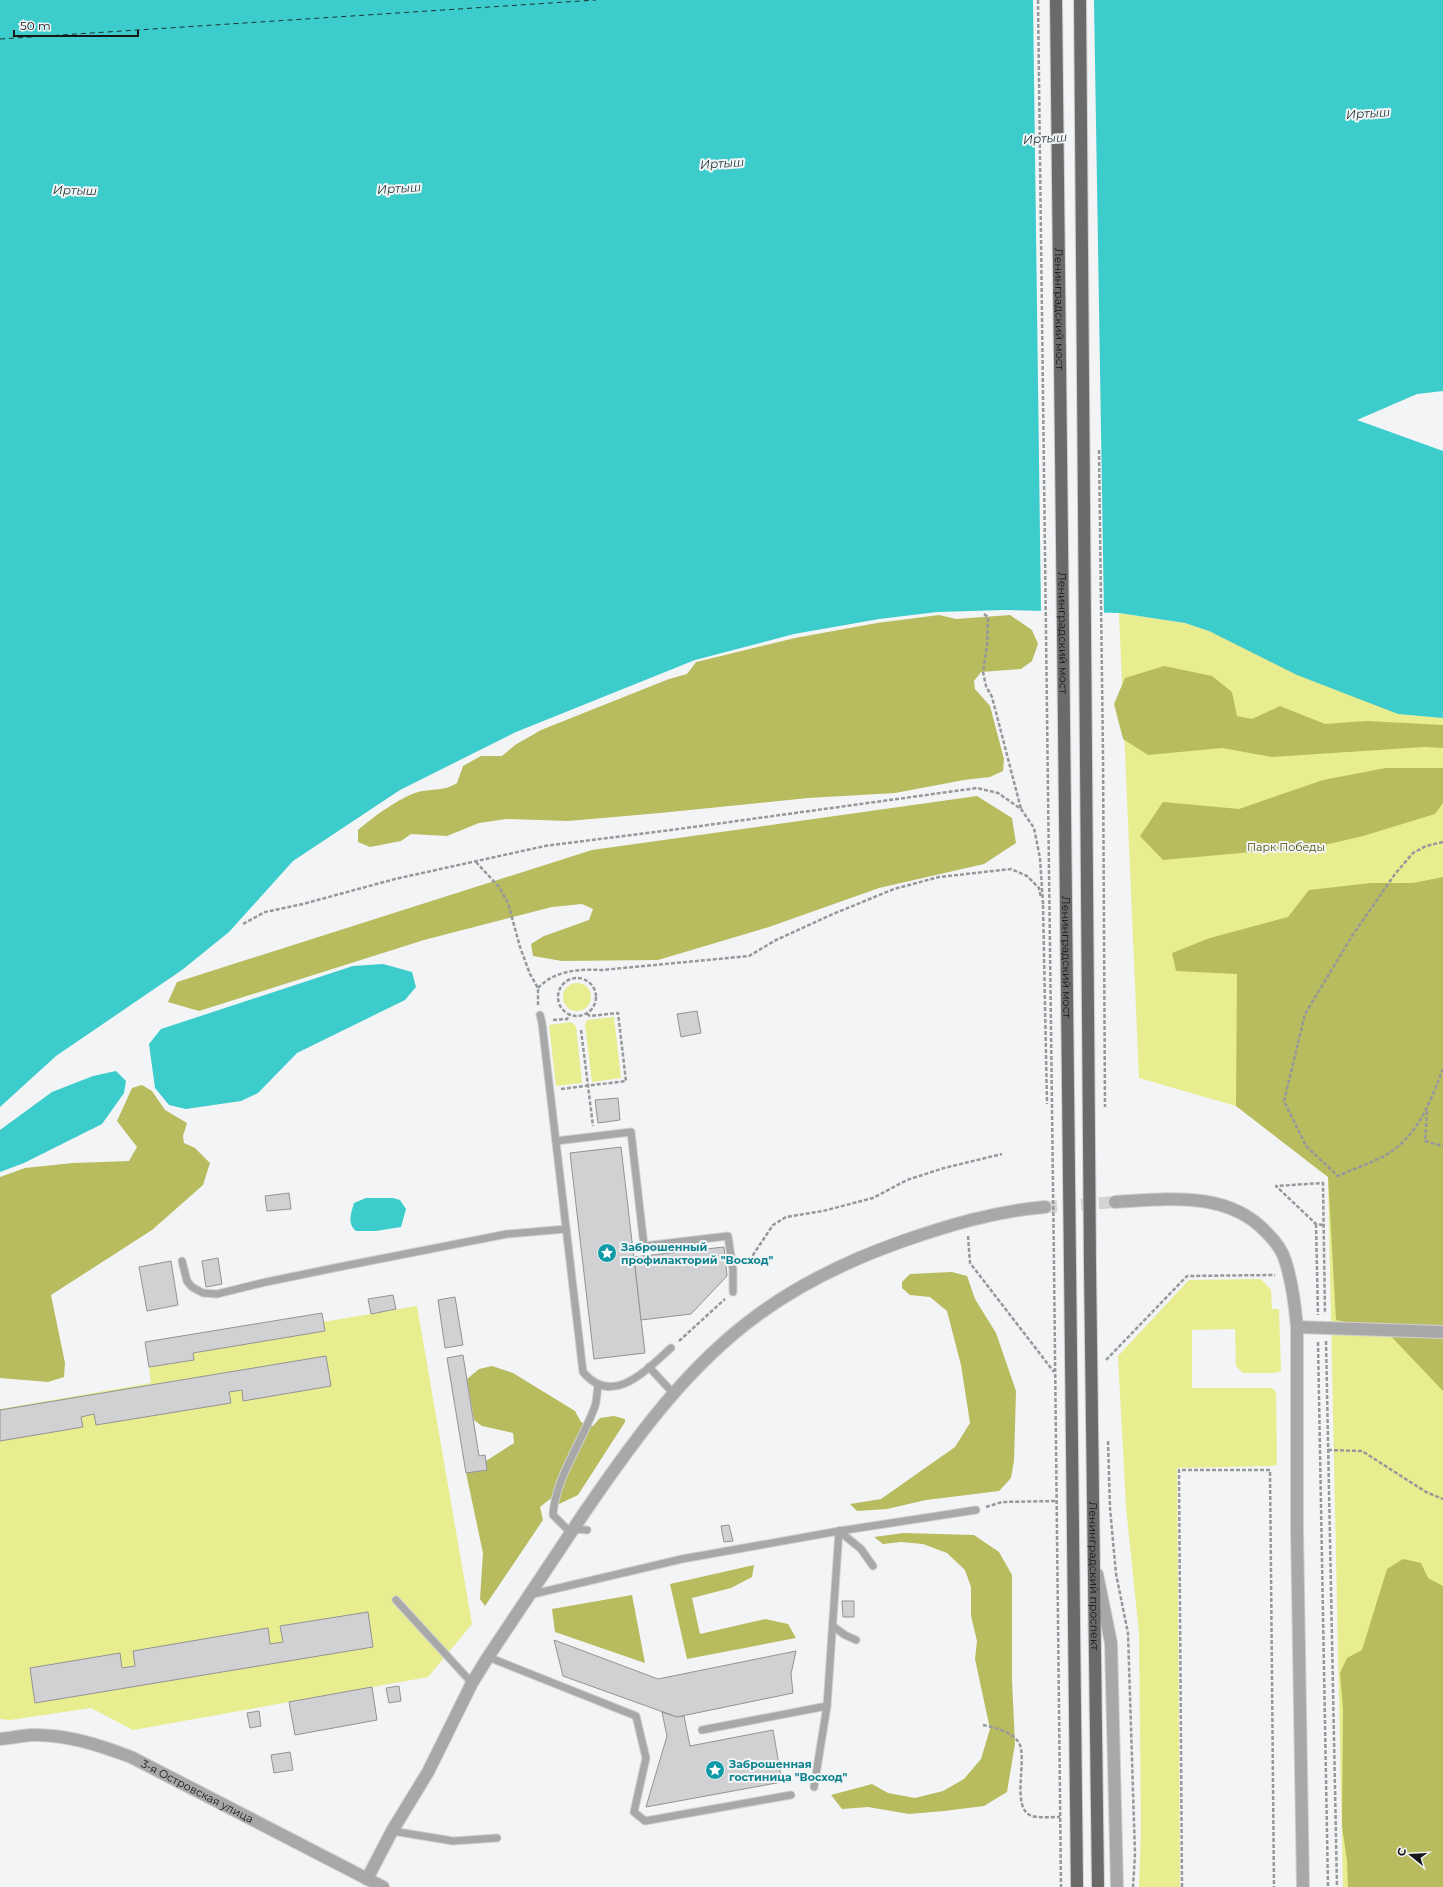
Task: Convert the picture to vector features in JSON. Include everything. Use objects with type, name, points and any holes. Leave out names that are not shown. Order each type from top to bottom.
[{"type":"main road","name":"Ленинградский мост","points":[[1056,0],[1070,1266]]},
{"type":"main road","name":"Ленинградский мост","points":[[1080,0],[1090,1266]]},
{"type":"main road","name":"Ленинградский проспект","points":[[1070,1266],[1077,1887]]},
{"type":"main road","name":"Ленинградский проспект","points":[[1090,1266],[1098,1887]]},
{"type":"street","points":[[1115,1202],[1193,1199],[1218,1204],[1240,1211],[1259,1223],[1275,1241],[1285,1259],[1297,1326],[1297,1543],[1303,1887]]},
{"type":"street","points":[[367,1879],[392,1831],[428,1772],[472,1683],[529,1595],[631,1444],[673,1393],[722,1344],[759,1314],[802,1286],[846,1264],[943,1227],[991,1215],[1045,1207]]},
{"type":"street","points":[[1297,1326],[1443,1332]]},
{"type":"street","points":[[1094,1559],[1112,1643],[1118,1887]]},
{"type":"street","name":"3-я Островская улица","points":[[0,1739],[31,1735],[66,1738],[98,1745],[138,1761],[383,1887]]},
{"type":"lane","points":[[541,1019],[583,1372],[589,1380],[598,1385],[605,1387],[622,1384],[639,1377],[671,1348]]},
{"type":"lane","points":[[556,1141],[631,1132],[644,1246],[728,1236],[733,1270],[733,1292]]},
{"type":"lane","points":[[182,1261],[187,1281],[192,1287],[203,1293],[217,1294],[326,1269],[507,1234],[566,1229]]},
{"type":"lane","points":[[649,1367],[673,1393]]},
{"type":"lane","points":[[587,1530],[573,1531],[553,1515],[554,1506],[562,1481],[595,1406],[598,1385]]},
{"type":"lane","points":[[529,1595],[682,1559],[839,1531],[976,1510]]},
{"type":"lane","points":[[839,1531],[861,1549],[873,1566]]},
{"type":"lane","points":[[814,1787],[827,1706],[834,1627],[839,1531]]},
{"type":"lane","points":[[396,1600],[472,1683]]},
{"type":"lane","points":[[834,1627],[844,1635],[856,1640]]},
{"type":"lane","points":[[488,1657],[636,1716],[646,1758],[634,1812],[645,1821],[791,1794]]},
{"type":"lane","points":[[702,1730],[827,1706]]},
{"type":"lane","points":[[392,1831],[453,1841],[497,1838]]},
{"type":"path","points":[[1038,0],[1061,1887]]},
{"type":"path","points":[[984,614],[988,617],[984,672],[986,686],[992,697],[1021,809],[1034,828],[1040,858],[1043,904],[1047,1104]]},
{"type":"path","points":[[243,924],[265,912],[303,904],[395,879],[545,846],[977,788],[998,793],[1021,809]]},
{"type":"path","points":[[1443,842],[1426,846],[1413,853],[1395,874],[1348,942],[1305,1014],[1284,1101],[1306,1146],[1338,1176],[1384,1155],[1409,1135],[1427,1110],[1443,1068]]},
{"type":"path","points":[[476,862],[499,887],[508,903],[520,947],[530,974],[538,988]]},
{"type":"path","points":[[537,998],[538,988],[544,981],[579,968],[602,970],[749,956],[776,940],[833,914],[894,889],[939,877],[1011,869],[1027,876],[1039,888],[1043,904]]},
{"type":"path","points":[[574,978],[586,980],[595,990],[595,1003],[586,1013],[581,1015],[570,1014],[563,1009],[558,997],[562,985],[574,978]]},
{"type":"path","points":[[550,1090],[626,1081],[618,1013],[590,1016],[586,1013]]},
{"type":"path","points":[[541,1019],[567,1019],[570,1014]]},
{"type":"path","points":[[581,1030],[594,1136]]},
{"type":"path","points":[[1427,1110],[1425,1141],[1443,1146]]},
{"type":"path","points":[[733,1270],[743,1265],[753,1255],[773,1226],[786,1217],[823,1211],[873,1198],[907,1180],[944,1168],[1002,1154]]},
{"type":"path","points":[[1324,1225],[1316,1224],[1276,1186],[1323,1183],[1324,1225],[1322,1327],[1328,1887]]},
{"type":"path","points":[[1045,1220],[1061,1219]]},
{"type":"path","points":[[1316,1224],[1328,1450],[1337,1887]]},
{"type":"path","points":[[962,1235],[968,1233],[970,1264],[1055,1373]]},
{"type":"path","points":[[1273,1269],[1277,1282]]},
{"type":"path","points":[[1106,1353],[1106,1360],[1187,1276],[1276,1275]]},
{"type":"path","points":[[671,1348],[733,1292]]},
{"type":"path","points":[[1108,1438],[1110,1508],[1116,1574],[1128,1633],[1135,1854],[1134,1887]]},
{"type":"path","points":[[1328,1450],[1362,1451],[1426,1492],[1443,1499]]},
{"type":"path","points":[[1182,1887],[1179,1470],[1270,1470],[1274,1887]]},
{"type":"path","points":[[976,1510],[1002,1502],[1056,1501]]},
{"type":"path","points":[[983,1725],[1011,1734],[1019,1743],[1022,1751],[1021,1797],[1026,1812],[1032,1816],[1060,1817]]},
{"type":"green space","name":"Парк Победы","points":[[1119,613],[1185,623],[1209,631],[1398,714],[1443,718],[1443,1887],[1343,1887],[1328,1177],[1236,1106],[1139,1078]]},
{"type":"green space","points":[[939,615],[956,619],[1010,615],[1032,630],[1038,644],[1032,661],[1021,669],[981,672],[974,681],[975,689],[990,706],[1004,759],[1003,771],[990,777],[964,780],[895,793],[808,798],[568,821],[506,819],[479,823],[447,836],[411,834],[401,841],[370,847],[358,842],[358,830],[379,814],[395,803],[418,792],[452,786],[457,783],[463,766],[481,756],[502,756],[515,745],[541,730],[669,679],[687,674],[696,662],[795,638],[877,623]]},
{"type":"green space","points":[[1164,666],[1212,676],[1232,692],[1237,716],[1252,719],[1280,706],[1325,724],[1366,721],[1443,725],[1443,748],[1424,747],[1272,757],[1222,748],[1148,755],[1123,739],[1114,704],[1125,678]]},
{"type":"green space","points":[[1386,768],[1443,768],[1443,803],[1435,814],[1363,836],[1320,846],[1163,860],[1140,836],[1163,802],[1239,809],[1323,780]]},
{"type":"green space","points":[[977,796],[1012,818],[1016,843],[984,864],[879,888],[769,927],[658,960],[562,961],[533,956],[531,944],[544,936],[589,920],[593,909],[582,904],[552,907],[424,940],[199,1011],[168,1002],[177,982],[592,850]]},
{"type":"green space","points":[[1443,877],[1443,1391],[1386,1331],[1336,1320],[1328,1177],[1236,1106],[1237,974],[1176,971],[1172,953],[1210,938],[1288,917],[1309,890],[1371,883],[1413,883]]},
{"type":"green space","points":[[577,983],[587,987],[591,997],[587,1007],[577,1011],[567,1007],[563,997],[567,987]]},
{"type":"green space","points":[[614,1017],[621,1078],[592,1082],[585,1024],[587,1020]]},
{"type":"green space","points":[[571,1022],[576,1026],[582,1083],[556,1086],[549,1025]]},
{"type":"green space","points":[[142,1085],[152,1091],[165,1110],[187,1123],[183,1136],[184,1143],[195,1148],[210,1163],[203,1185],[152,1230],[51,1295],[65,1363],[64,1377],[48,1382],[0,1378],[0,1177],[25,1168],[73,1163],[129,1161],[137,1147],[117,1121],[132,1088]]},
{"type":"green space","points":[[952,1272],[967,1276],[975,1299],[996,1333],[1016,1391],[1014,1461],[1011,1478],[999,1491],[926,1500],[887,1509],[857,1511],[850,1504],[881,1499],[955,1447],[970,1423],[961,1365],[947,1311],[930,1297],[910,1295],[902,1288],[902,1282],[910,1274]]},
{"type":"green space","points":[[1261,1279],[1271,1290],[1272,1309],[1279,1309],[1281,1371],[1274,1373],[1243,1373],[1236,1366],[1235,1329],[1192,1330],[1192,1388],[1272,1388],[1276,1392],[1277,1465],[1177,1468],[1180,1887],[1139,1887],[1141,1831],[1139,1633],[1126,1507],[1118,1356],[1189,1280]]},
{"type":"green space","points":[[417,1306],[472,1624],[428,1677],[133,1730],[91,1708],[10,1720],[0,1719],[0,1409],[151,1383],[147,1352]]},
{"type":"green space","points":[[492,1366],[513,1373],[575,1411],[581,1422],[593,1426],[600,1418],[614,1416],[625,1419],[625,1422],[578,1495],[557,1505],[550,1499],[540,1507],[543,1520],[485,1606],[480,1599],[483,1553],[466,1473],[487,1470],[486,1461],[514,1443],[513,1433],[482,1426],[474,1420],[467,1379],[479,1369]]},
{"type":"green space","points":[[904,1533],[974,1535],[999,1552],[1012,1575],[1012,1680],[1015,1744],[1007,1792],[984,1806],[909,1814],[868,1807],[842,1809],[831,1795],[872,1784],[888,1793],[915,1798],[943,1791],[964,1779],[981,1759],[990,1729],[975,1659],[977,1641],[971,1616],[971,1587],[965,1570],[947,1553],[923,1544],[901,1542],[883,1544],[874,1537]]},
{"type":"green space","points":[[1403,1559],[1421,1563],[1428,1578],[1443,1586],[1443,1887],[1348,1887],[1347,1861],[1342,1826],[1343,1709],[1340,1673],[1347,1658],[1362,1650],[1387,1569]]},
{"type":"green space","points":[[754,1565],[752,1577],[731,1588],[692,1598],[700,1634],[765,1619],[788,1624],[796,1638],[687,1659],[670,1584]]},
{"type":"green space","points":[[632,1595],[645,1663],[555,1632],[552,1609]]},
{"type":"water","name":"Иртыш","points":[[0,0],[1443,0],[1443,391],[1417,394],[1357,420],[1443,451],[1443,718],[1398,714],[1297,675],[1209,631],[1185,623],[1119,613],[1004,610],[937,612],[879,619],[794,634],[695,660],[516,732],[400,790],[293,861],[229,932],[182,970],[56,1056],[0,1107]]},
{"type":"water","points":[[383,964],[412,972],[416,987],[405,1000],[297,1053],[258,1093],[241,1101],[186,1109],[169,1105],[155,1088],[149,1044],[161,1029],[353,966]]},
{"type":"water","points":[[116,1071],[126,1081],[124,1093],[102,1124],[24,1163],[0,1172],[0,1130],[52,1092],[93,1076]]},
{"type":"water","points":[[366,1198],[393,1198],[400,1200],[406,1209],[401,1227],[376,1231],[356,1231],[351,1225],[351,1215],[354,1203]]},
{"type":"pier","points":[[1033,0],[1094,0],[1104,615],[1041,613]]},
{"type":"building","points":[[697,1011],[701,1033],[681,1037],[677,1014]]},
{"type":"building","points":[[618,1098],[620,1120],[598,1123],[595,1100]]},
{"type":"building","points":[[621,1147],[645,1353],[594,1359],[570,1153]]},
{"type":"building","points":[[289,1193],[291,1209],[267,1211],[265,1196]]},
{"type":"building","points":[[724,1247],[727,1276],[691,1314],[641,1320],[634,1257]]},
{"type":"building","points":[[218,1258],[222,1284],[206,1287],[202,1261]]},
{"type":"building","points":[[171,1261],[178,1305],[147,1311],[139,1267]]},
{"type":"building","points":[[393,1295],[396,1309],[371,1314],[368,1299]]},
{"type":"building","points":[[455,1297],[463,1345],[445,1348],[438,1300]]},
{"type":"building","points":[[322,1313],[325,1331],[193,1353],[194,1360],[149,1367],[145,1342]]},
{"type":"building","points":[[463,1355],[479,1456],[485,1455],[487,1470],[466,1473],[447,1358]]},
{"type":"building","points":[[326,1356],[331,1386],[243,1401],[242,1390],[229,1392],[231,1403],[96,1425],[94,1414],[81,1417],[83,1427],[0,1441],[0,1410]]},
{"type":"building","points":[[729,1525],[733,1541],[724,1542],[721,1526]]},
{"type":"building","points":[[842,1601],[854,1601],[854,1617],[843,1617]]},
{"type":"building","points":[[368,1612],[373,1647],[35,1703],[30,1668],[120,1653],[122,1668],[135,1666],[133,1651],[268,1628],[270,1644],[283,1642],[280,1626]]},
{"type":"building","points":[[554,1640],[658,1679],[796,1651],[791,1674],[793,1693],[677,1717],[563,1676]]},
{"type":"building","points":[[399,1686],[401,1701],[389,1703],[386,1688]]},
{"type":"building","points":[[372,1687],[377,1720],[295,1735],[289,1702]]},
{"type":"building","points":[[259,1711],[261,1726],[250,1728],[247,1713]]},
{"type":"building","points":[[662,1712],[677,1717],[684,1716],[690,1746],[773,1730],[782,1782],[646,1807],[667,1736]]},
{"type":"building","points":[[290,1752],[293,1770],[274,1773],[271,1755]]},
{"type":"ferry route","points":[[0,39],[596,0]]},
{"type":"tunnel","points":[[1045,1207],[1115,1202]]},
{"type":"place","name":"Заброшенный профилакторий \"Восход\"","points":[[607,1253]]},
{"type":"place","name":"Заброшенная гостиница \"Восход\"","points":[[715,1770]]}]
